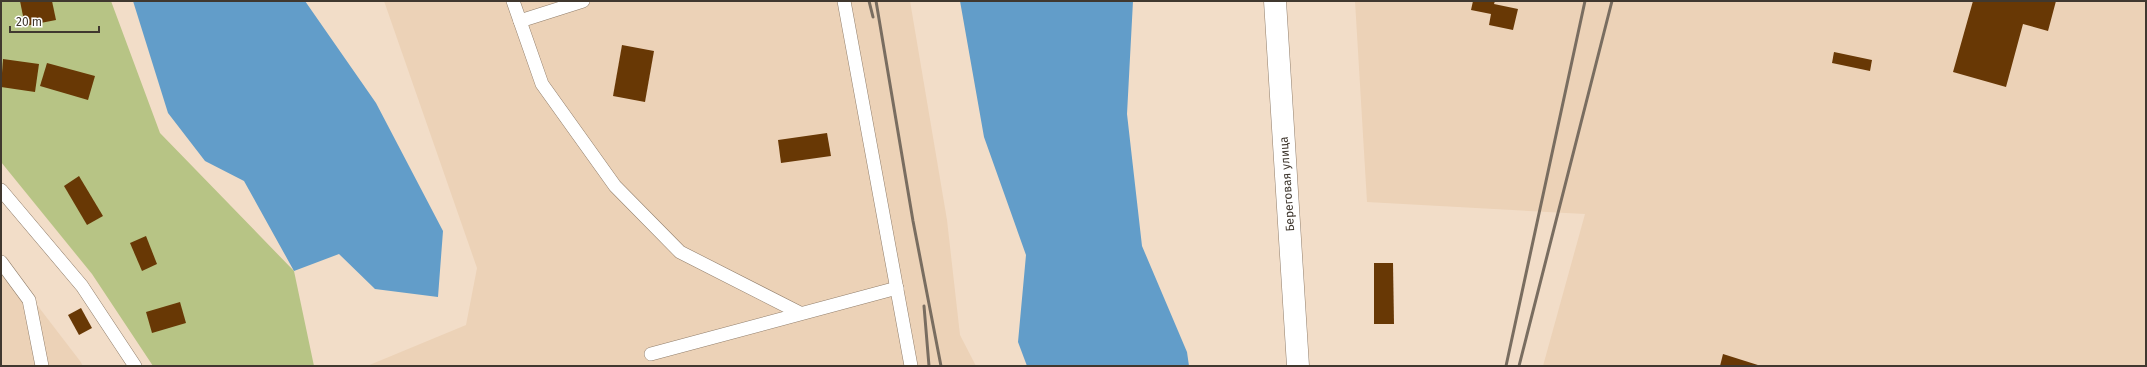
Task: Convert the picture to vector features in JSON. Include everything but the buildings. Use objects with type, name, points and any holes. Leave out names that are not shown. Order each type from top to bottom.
[{"type":"street","name":"Береговая улица","points":[[1275,1],[1298,366]]},
{"type":"lane","points":[[513,1],[542,84],[615,186],[680,252],[800,313]]},
{"type":"lane","points":[[520,20],[582,1]]},
{"type":"lane","points":[[844,1],[910,366]]},
{"type":"lane","points":[[1,190],[82,286],[135,366]]},
{"type":"lane","points":[[1,262],[29,300],[42,366]]},
{"type":"lane","points":[[651,354],[897,288]]},
{"type":"shaded area","points":[[384,1],[910,1],[947,220],[960,335],[976,366],[367,366],[466,325],[477,268]]},
{"type":"shaded area","points":[[1355,1],[2146,1],[2146,366],[1543,366],[1585,214],[1367,202]]},
{"type":"shaded area","points":[[1,258],[80,361],[83,366],[1,366]]},
{"type":"green space","points":[[1,1],[111,1],[160,133],[294,271],[314,366],[153,366],[92,274],[1,162]]},
{"type":"water","points":[[133,1],[305,1],[376,103],[443,231],[438,297],[375,289],[339,254],[294,271],[244,181],[205,161],[168,113]]},
{"type":"water","points":[[960,1],[1133,1],[1127,114],[1142,246],[1187,352],[1189,366],[1027,366],[1018,342],[1026,255],[984,137]]},
{"type":"railway","points":[[869,1],[873,17]]},
{"type":"railway","points":[[876,1],[913,221],[941,366]]},
{"type":"railway","points":[[1506,366],[1585,1]]},
{"type":"railway","points":[[1519,366],[1612,1]]},
{"type":"railway","points":[[924,306],[929,366]]}]
